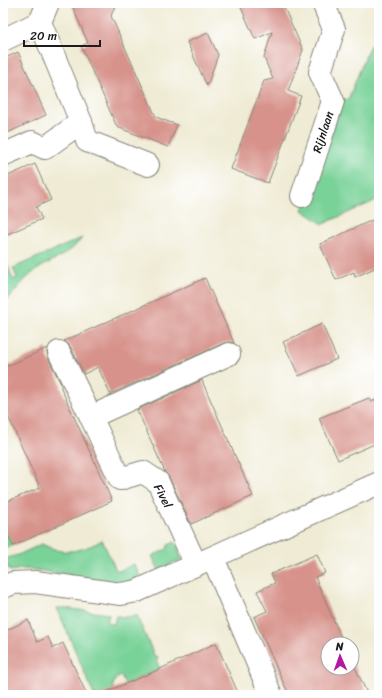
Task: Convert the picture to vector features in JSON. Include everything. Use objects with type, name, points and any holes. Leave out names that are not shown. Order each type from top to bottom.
[{"type":"street","name":"Rijnlaan","points":[[302,196],[333,101],[320,72],[334,29],[323,3]]},
{"type":"street","points":[[3,40],[44,12],[87,141],[148,165]]},
{"type":"street","points":[[3,155],[32,142],[45,148],[81,122]]},
{"type":"street","name":"Fivel","points":[[59,352],[120,478],[143,472],[158,482],[204,561],[271,695]]},
{"type":"street","points":[[91,416],[229,354]]},
{"type":"street","points":[[3,587],[13,583],[35,582],[120,594],[138,591],[379,483]]},
{"type":"green space","points":[[370,45],[379,48],[379,199],[323,224],[302,210],[344,99],[348,100]]},
{"type":"green space","points":[[82,238],[72,249],[35,271],[22,283],[3,305],[3,264],[8,266],[13,280],[17,278],[13,268]]},
{"type":"green space","points":[[3,523],[14,545],[3,549]]},
{"type":"green space","points":[[102,540],[116,570],[119,571],[134,564],[140,578],[126,583],[118,583],[30,569],[10,571],[4,559],[18,555],[42,544],[60,551],[72,551],[91,546]]},
{"type":"green space","points":[[175,542],[182,559],[159,570],[152,556],[167,549],[168,545]]},
{"type":"green space","points":[[57,608],[109,614],[107,623],[114,624],[116,616],[138,616],[155,657],[159,658],[156,660],[160,669],[125,684],[121,676],[115,680],[113,684],[117,695],[94,695]]},
{"type":"building","points":[[71,3],[116,3],[111,16],[156,117],[177,125],[168,147],[117,127],[81,46],[88,43]]},
{"type":"building","points":[[239,3],[282,3],[303,50],[288,91],[301,96],[268,183],[231,169],[264,81],[273,79],[264,58],[272,32],[255,39]]},
{"type":"building","points":[[208,33],[218,55],[207,86],[187,42]]},
{"type":"building","points":[[18,52],[46,115],[3,135],[3,59]]},
{"type":"building","points":[[35,164],[51,200],[36,207],[42,219],[3,236],[3,178]]},
{"type":"building","points":[[379,217],[379,266],[355,277],[354,272],[336,280],[320,244]]},
{"type":"building","points":[[205,278],[234,343],[224,343],[110,394],[98,367],[84,374],[70,346],[64,341]]},
{"type":"building","points":[[322,324],[337,359],[299,376],[283,342]]},
{"type":"building","points":[[47,348],[48,358],[61,384],[61,388],[112,501],[13,546],[3,524],[3,503],[40,488],[3,405],[3,368]]},
{"type":"building","points":[[202,380],[253,496],[191,524],[169,477],[165,472],[137,410]]},
{"type":"building","points":[[369,398],[371,402],[379,398],[379,442],[338,460],[319,418]]},
{"type":"building","points":[[317,554],[325,573],[315,577],[341,636],[320,636],[320,676],[359,676],[368,695],[289,695],[254,617],[267,611],[257,591],[275,583],[271,574]]},
{"type":"building","points":[[28,620],[37,642],[48,637],[53,648],[63,643],[87,695],[3,695],[3,632]]},
{"type":"building","points":[[216,643],[239,695],[99,695],[160,669]]}]
